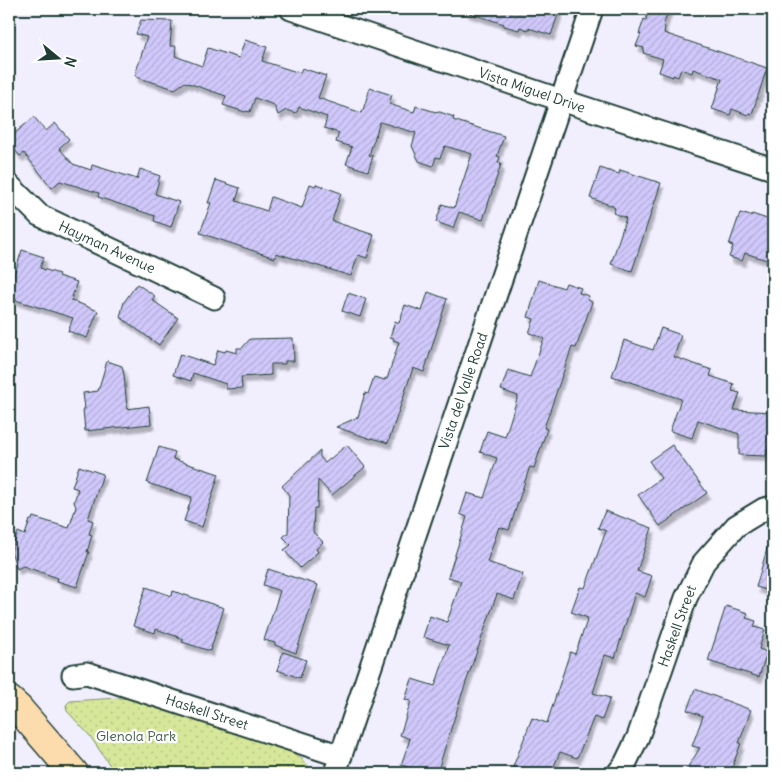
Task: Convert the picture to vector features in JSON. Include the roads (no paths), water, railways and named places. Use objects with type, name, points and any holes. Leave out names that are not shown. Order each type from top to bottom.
[{"type":"main road","points":[[9,700],[74,773]]},
{"type":"street","name":"Vista Miguel Drive","points":[[291,9],[773,169]]},
{"type":"street","name":"Vista del Valle Road","points":[[338,765],[592,9]]},
{"type":"street","name":"Hayman Avenue","points":[[9,185],[39,216],[214,298]]},
{"type":"street","name":"Haskell Street","points":[[618,773],[625,764],[638,737],[686,598],[704,562],[736,526],[764,509],[773,507]]},
{"type":"street","name":"Haskell Street","points":[[73,675],[87,673],[338,765]]},
{"type":"park label","name":"Glenola Park","points":[[136,736]]}]
